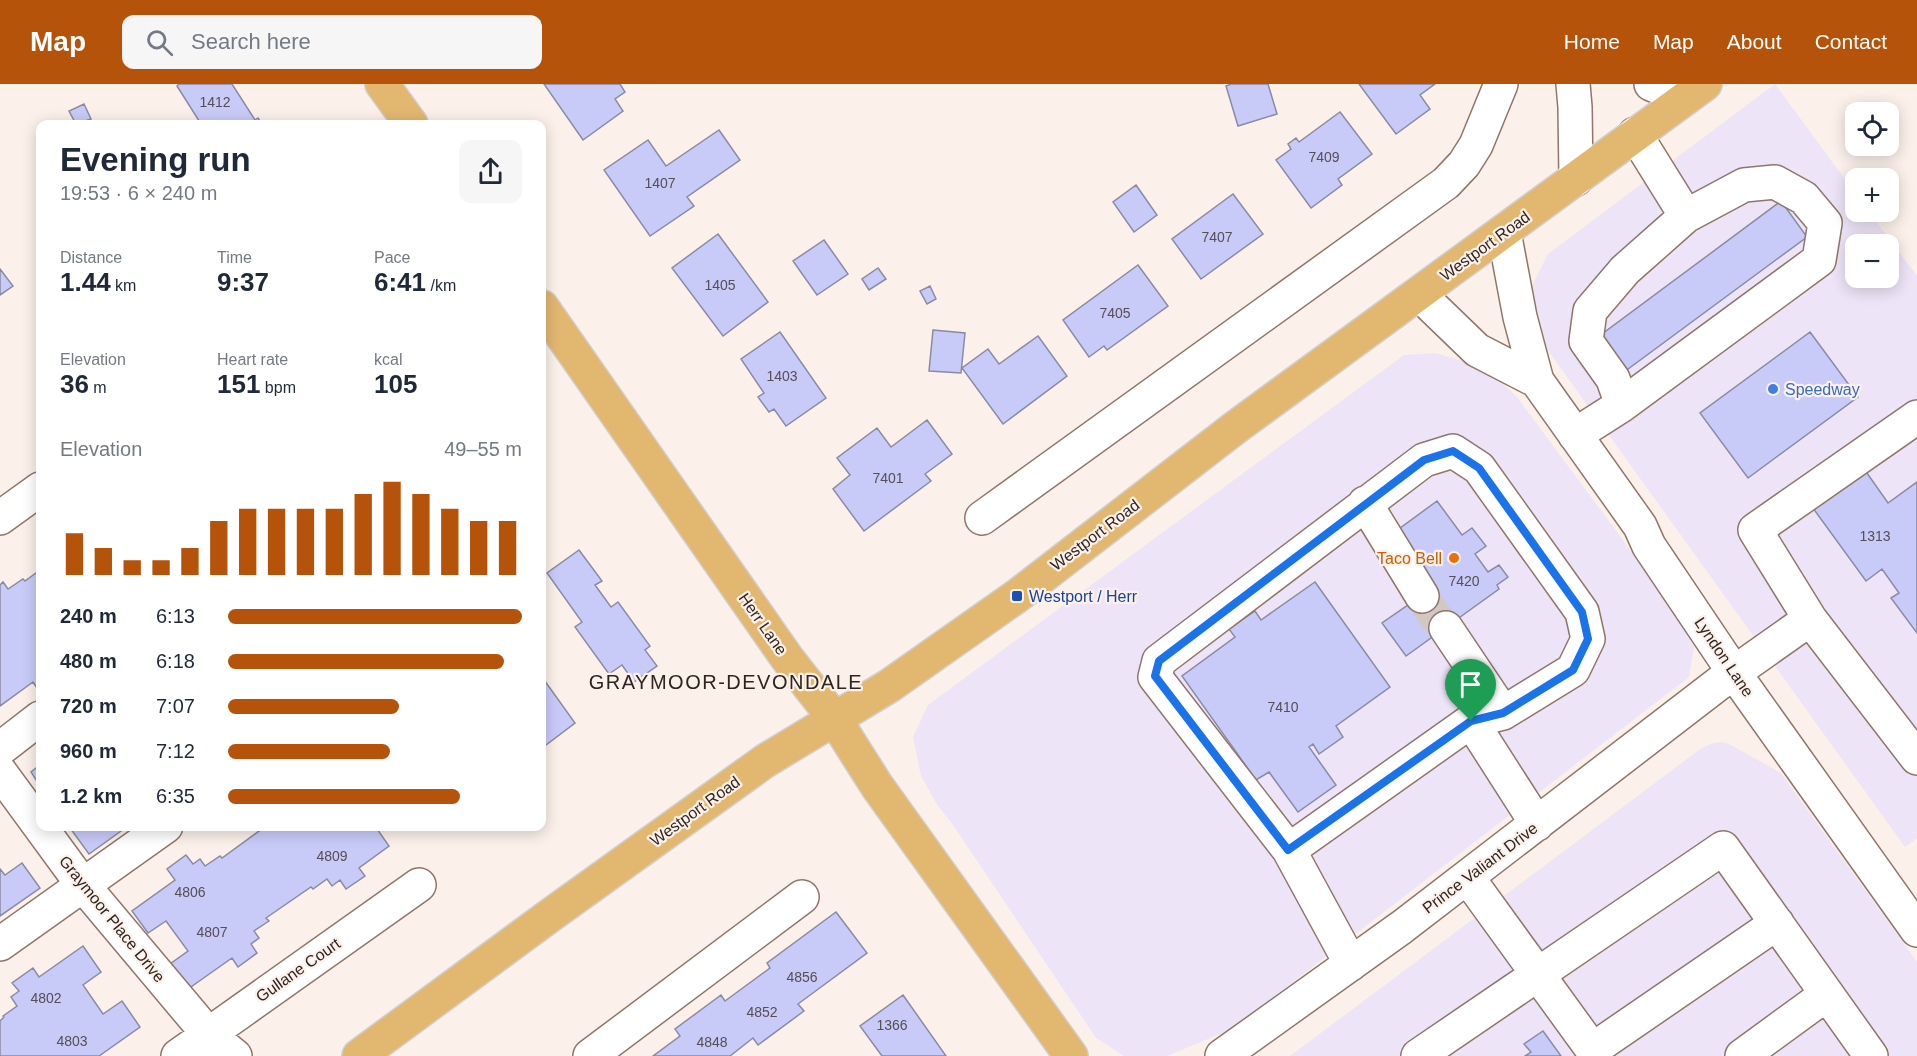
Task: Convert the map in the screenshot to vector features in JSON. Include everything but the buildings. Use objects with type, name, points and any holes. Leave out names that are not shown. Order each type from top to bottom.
[{"type":"main road","points":[[382,84],[408,120]]},
{"type":"main road","name":"Westport Road","points":[[359,1056],[765,761],[889,686],[1017,596],[1236,427],[1695,91]]},
{"type":"main road","name":"Herr Lane","points":[[546,313],[787,658],[834,718],[877,786],[1071,1056]]},
{"type":"street","points":[[982,519],[1446,183],[1464,164],[1476,145],[1501,84]]},
{"type":"street","points":[[1573,84],[1576,179]]},
{"type":"street","points":[[1651,84],[1695,91]]},
{"type":"street","points":[[1635,134],[1686,216]]},
{"type":"street","points":[[1575,435],[1622,405],[1820,260],[1825,223],[1804,198],[1775,182],[1743,185],[1686,216],[1625,270],[1590,311],[1586,341],[1613,379],[1622,405]]},
{"type":"street","name":"Lyndon Lane","points":[[1504,232],[1520,317],[1537,381],[1640,526],[1649,546],[1734,673],[1917,930]]},
{"type":"street","name":"Lyndon Lane","points":[[1419,294],[1477,350],[1537,381]]},
{"type":"street","points":[[1917,417],[1755,530],[1810,619],[1917,758]]},
{"type":"street","points":[[1288,850],[1471,721],[1503,713],[1573,670],[1588,639],[1582,612],[1479,468],[1453,451],[1424,460],[1365,503],[1159,661],[1155,676],[1288,850],[1351,964]]},
{"type":"street","points":[[0,518],[36,492]]},
{"type":"street","points":[[1365,503],[1422,596]]},
{"type":"street","name":"Prince Valiant Drive","points":[[1222,1056],[1468,878],[1734,673],[1810,619]]},
{"type":"street","points":[[1446,628],[1503,713]]},
{"type":"street","points":[[0,749],[36,721]]},
{"type":"street","points":[[1471,721],[1537,824]]},
{"type":"street","name":"Graymoor Place Drive","points":[[0,772],[36,821]]},
{"type":"street","name":"Graymoor Place Drive","points":[[43,831],[82,884],[208,1034],[235,1056]]},
{"type":"street","points":[[0,944],[159,831]]},
{"type":"street","points":[[1418,1056],[1723,848],[1871,1056]]},
{"type":"street","points":[[1468,878],[1594,1053],[1777,924]]},
{"type":"street","name":"Gullane Court","points":[[178,1056],[419,885]]},
{"type":"street","points":[[591,1056],[802,897]]},
{"type":"street","points":[[1742,1056],[1827,994]]},
{"type":"shaded area","points":[[1775,84],[1845,179],[1845,222],[1876,222],[1886,234],[1845,234],[1845,288],[1899,288],[1899,252],[1917,276],[1917,838],[1905,847],[1542,342],[1532,286],[1548,254]]},
{"type":"shaded area","points":[[1435,353],[1487,368],[1517,397],[1671,605],[1694,647],[1689,677],[1232,1029],[1167,1056],[1124,1056],[1096,1038],[938,806],[921,776],[913,737],[928,705],[1404,355]]},
{"type":"shaded area","points":[[1722,742],[1781,773],[1917,962],[1917,1056],[1290,1056],[1699,750],[1710,744]]},
{"type":"tunnel","points":[[1422,596],[1446,628]]},
{"type":"place","name":"Speedway","points":[[1773,389]]},
{"type":"place","name":"Taco Bell","points":[[1454,558]]},
{"type":"place","name":"Westport / Herr","points":[[1017,596]]},
{"type":"district","name":"GRAYMOOR-DEVONDALE","points":[[726,682]]},
{"type":"route","points":[[1453,451],[1479,468],[1582,612],[1588,639],[1573,670],[1503,713],[1471,721],[1288,850],[1155,676],[1159,661],[1365,503],[1424,460],[1453,451]]}]
